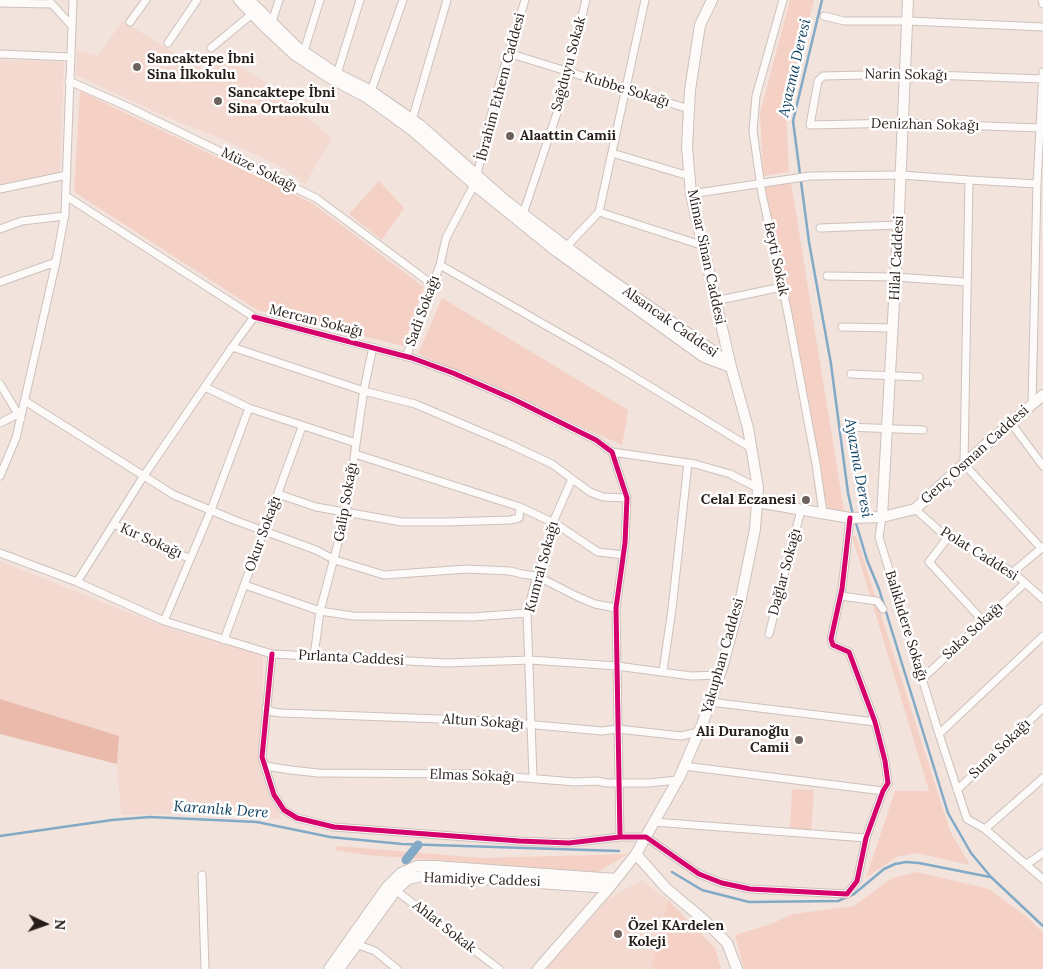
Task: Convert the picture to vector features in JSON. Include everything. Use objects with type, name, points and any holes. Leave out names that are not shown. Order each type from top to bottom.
[{"type":"street","points":[[0,476],[16,438],[19,416],[24,402],[65,216],[73,0]]},
{"type":"street","points":[[130,22],[146,0]]},
{"type":"street","points":[[168,43],[197,0]]},
{"type":"street","name":"Alsancak Caddesi","points":[[239,0],[295,55],[330,78],[370,95],[476,180],[608,278],[712,350],[731,367]]},
{"type":"street","name":"Alsancak Caddesi","points":[[249,0],[304,51],[337,74],[412,120],[556,251],[704,357],[731,367]]},
{"type":"street","points":[[272,22],[279,0]]},
{"type":"street","points":[[304,51],[320,0]]},
{"type":"street","points":[[337,74],[360,0]]},
{"type":"street","points":[[370,95],[403,0]]},
{"type":"street","points":[[412,120],[447,0]]},
{"type":"street","name":"İbrahim Ethem Caddesi","points":[[440,265],[446,238],[476,180],[496,95],[525,0]]},
{"type":"street","name":"Sağduyu Sokak","points":[[524,214],[558,110],[586,0]]},
{"type":"street","points":[[566,247],[599,212],[645,0]]},
{"type":"street","name":"Mimar Sinan Caddesi","points":[[712,0],[700,25],[690,90],[687,147],[690,194],[731,367],[748,428],[751,448]]},
{"type":"street","name":"Hilal Caddesi","points":[[882,516],[896,277],[908,0]]},
{"type":"street","points":[[1042,0],[1043,4]]},
{"type":"street","points":[[0,3],[50,2],[72,26]]},
{"type":"street","name":"Beyti Sokak","points":[[782,3],[756,96],[754,131],[760,184],[816,464],[823,513]]},
{"type":"street","points":[[211,48],[252,14]]},
{"type":"street","points":[[824,16],[844,21],[908,21],[1043,27]]},
{"type":"street","name":"Kubbe Sokağı","points":[[508,53],[689,109]]},
{"type":"street","points":[[0,54],[70,57]]},
{"type":"street","points":[[1032,405],[1037,184],[1043,72]]},
{"type":"street","name":"Narin Sokağı","points":[[810,126],[818,81],[821,77],[848,74],[905,74],[1043,79]]},
{"type":"street","name":"Müze Sokağı","points":[[69,81],[135,110],[316,198],[432,286]]},
{"type":"street","name":"Denizhan Sokağı","points":[[810,126],[903,123],[1040,128]]},
{"type":"street","points":[[612,153],[689,176]]},
{"type":"street","points":[[690,194],[760,184],[792,177],[810,176],[901,174],[1037,184]]},
{"type":"street","points":[[0,189],[66,175]]},
{"type":"street","points":[[969,180],[964,464],[1042,547],[1013,572]]},
{"type":"street","name":"Mercan Sokağı","points":[[66,196],[254,317],[406,356],[453,373],[513,399],[596,440],[612,452]]},
{"type":"street","points":[[599,212],[701,245]]},
{"type":"street","points":[[0,229],[22,221],[65,216]]},
{"type":"street","points":[[820,228],[898,225]]},
{"type":"street","points":[[0,282],[56,262]]},
{"type":"street","points":[[440,265],[610,362],[751,448]]},
{"type":"street","name":"Sadi Sokağı","points":[[406,356],[440,265]]},
{"type":"street","points":[[826,276],[896,277],[966,282]]},
{"type":"street","points":[[715,301],[782,287]]},
{"type":"street","points":[[77,582],[144,477],[254,317]]},
{"type":"street","points":[[842,327],[893,328]]},
{"type":"street","points":[[232,347],[364,391],[415,404],[552,464],[590,492],[603,497],[627,498]]},
{"type":"street","name":"Galip Sokağı","points":[[314,656],[320,611],[346,513],[364,391],[373,347]]},
{"type":"street","points":[[851,374],[919,376]]},
{"type":"street","points":[[0,384],[19,416]]},
{"type":"street","points":[[205,387],[249,408],[302,427],[356,443]]},
{"type":"street","name":"Genç Osman Caddesi","points":[[757,502],[855,518],[882,516],[915,509],[1043,395]]},
{"type":"street","points":[[24,402],[174,495],[316,550],[335,560],[384,575],[467,569],[510,570],[537,576],[582,599],[595,604],[616,608]]},
{"type":"street","points":[[164,621],[189,558],[211,510],[249,408]]},
{"type":"street","points":[[0,422],[19,416]]},
{"type":"street","points":[[1011,423],[1043,466]]},
{"type":"street","name":"Okur Sokağı","points":[[224,640],[302,427]]},
{"type":"street","points":[[847,428],[923,430]]},
{"type":"street","name":"Yakuphan Caddesi","points":[[538,969],[609,888],[636,854],[678,780],[699,732],[719,675],[741,598],[755,529],[758,488],[751,448]]},
{"type":"street","points":[[620,837],[616,608],[624,555],[627,498],[612,452],[688,463],[730,474],[758,488]]},
{"type":"street","points":[[355,454],[520,507],[556,524],[598,552],[624,555]]},
{"type":"street","points":[[663,672],[673,602],[688,463]]},
{"type":"street","name":"Kumral Sokağı","points":[[533,778],[528,613],[537,576],[556,524],[554,520],[572,479]]},
{"type":"street","points":[[278,494],[316,507],[402,522],[510,520],[519,518],[520,507]]},
{"type":"street","name":"Polat Caddesi","points":[[915,509],[949,536],[1013,572],[1043,599]]},
{"type":"street","name":"Dağlar Sokağı","points":[[768,634],[801,510]]},
{"type":"street","name":"Balıklıdere Sokağı","points":[[882,516],[879,537],[967,819],[985,829],[1043,879]]},
{"type":"street","points":[[272,654],[262,757],[274,794],[284,810],[297,818],[334,827],[519,841],[569,843],[620,837],[646,837],[699,874],[722,883],[750,889],[847,894],[857,881],[866,838],[883,791],[888,784],[885,761],[875,722],[849,652],[833,645],[831,639],[855,518]]},
{"type":"street","name":"Kır Sokağı","points":[[114,524],[148,542],[189,558]]},
{"type":"street","points":[[949,536],[929,562],[983,621]]},
{"type":"street","name":"Pırlanta Caddesi","points":[[0,553],[77,582],[164,621],[272,654],[447,663],[530,660],[617,666],[691,676],[719,675]]},
{"type":"street","name":"Saka Sokağı","points":[[922,678],[1025,583]]},
{"type":"street","points":[[245,585],[320,611],[370,617],[472,617],[528,613]]},
{"type":"street","points":[[841,596],[877,601],[883,609]]},
{"type":"street","points":[[939,734],[1043,636]]},
{"type":"street","points":[[710,702],[875,722]]},
{"type":"street","name":"Altun Sokağı","points":[[266,708],[273,712],[282,713],[461,720],[602,731],[618,729],[681,736],[699,732]]},
{"type":"street","name":"Suna Sokağı","points":[[957,790],[1043,708]]},
{"type":"street","name":"Elmas Sokağı","points":[[265,766],[318,772],[476,774],[575,782],[648,783],[678,780]]},
{"type":"street","points":[[684,766],[883,791]]},
{"type":"street","points":[[985,829],[1043,778]]},
{"type":"street","points":[[654,822],[866,838]]},
{"type":"street","points":[[1027,864],[1043,853]]},
{"type":"street","points":[[636,854],[666,888],[704,920],[727,943],[737,969]]},
{"type":"street","points":[[392,888],[401,873],[417,866],[616,879]]},
{"type":"street","points":[[202,875],[205,969]]},
{"type":"street","name":"Hamidiye Caddesi","points":[[339,969],[352,942],[392,888],[408,879],[426,875],[609,888]]},
{"type":"street","name":"Ahlat Sokak","points":[[392,888],[499,969]]},
{"type":"street","points":[[330,969],[352,942],[375,951],[397,969]]},
{"type":"shaded area","points":[[790,0],[814,0],[786,108],[789,172],[763,176],[760,113]]},
{"type":"shaded area","points":[[122,21],[205,71],[219,54],[265,82],[332,138],[305,184],[285,169],[259,156],[173,120],[76,75],[77,50],[98,56]]},
{"type":"shaded area","points":[[0,60],[64,62],[60,173],[0,185]]},
{"type":"shaded area","points":[[80,91],[312,203],[424,287],[403,346],[257,310],[74,192]]},
{"type":"shaded area","points":[[379,181],[404,208],[382,240],[349,214]]},
{"type":"shaded area","points":[[791,182],[844,511],[828,510],[762,187]]},
{"type":"shaded area","points":[[442,298],[628,410],[622,445],[418,354]]},
{"type":"shaded area","points":[[852,536],[856,536],[950,831],[970,865],[916,853],[896,857],[866,878],[895,791],[929,791]]},
{"type":"shaded area","points":[[0,561],[170,629],[263,655],[263,756],[281,819],[174,814],[121,815],[117,764],[119,736],[0,699]]},
{"type":"shaded area","points":[[0,699],[119,736],[117,764],[0,734]]},
{"type":"shaded area","points":[[792,789],[814,790],[811,832],[790,831]]},
{"type":"shaded area","points":[[337,846],[482,858],[628,854],[598,872],[366,855],[335,850]]},
{"type":"shaded area","points":[[917,872],[989,889],[1028,918],[1043,933],[1043,969],[744,969],[735,935],[771,924],[793,914],[854,906],[892,878]]},
{"type":"shaded area","name":"Özel KArdelen Koleji","points":[[642,880],[668,900],[651,969],[546,969],[608,899]]},
{"type":"shaded area","points":[[668,900],[715,948],[721,969],[651,969]]},
{"type":"waterway","name":"Ayazma Deresi","points":[[822,0],[793,121],[809,242],[831,364],[848,493],[853,515]]},
{"type":"waterway","name":"Ayazma Deresi","points":[[855,520],[867,560],[879,589],[948,813],[971,853],[991,877],[1043,926]]},
{"type":"waterway","name":"Karanlık Dere","points":[[0,836],[112,820],[150,817],[257,822],[330,837],[402,844],[619,851]]},
{"type":"waterway","points":[[406,860],[418,845]]},
{"type":"waterway","name":"Karanlık Dere","points":[[672,872],[702,890],[749,902],[838,901],[854,894],[884,869],[906,862],[990,877]]},
{"type":"cycle path","points":[[254,317],[412,358],[453,373],[513,399],[596,440],[612,452],[627,498],[625,543],[616,608],[620,837]]},
{"type":"cycle path","points":[[272,654],[262,757],[274,795],[284,810],[297,818],[334,827],[519,841],[569,843],[620,837],[646,837],[699,874],[722,883],[750,889],[847,894],[857,881],[866,838],[883,791],[888,783],[885,761],[875,722],[849,652],[833,645],[831,639],[842,589],[850,518]]},
{"type":"place","name":"Sancaktepe İbni Sina İlkokulu","points":[[137,67]]},
{"type":"place","name":"Sancaktepe İbni Sina Ortaokulu","points":[[218,101]]},
{"type":"place","name":"Alaattin Camii","points":[[510,136]]},
{"type":"place","name":"Celal Eczanesi","points":[[806,500]]},
{"type":"place","name":"Ali Duranoğlu Camii","points":[[799,740]]},
{"type":"place","name":"Özel KArdelen Koleji","points":[[618,934]]}]
